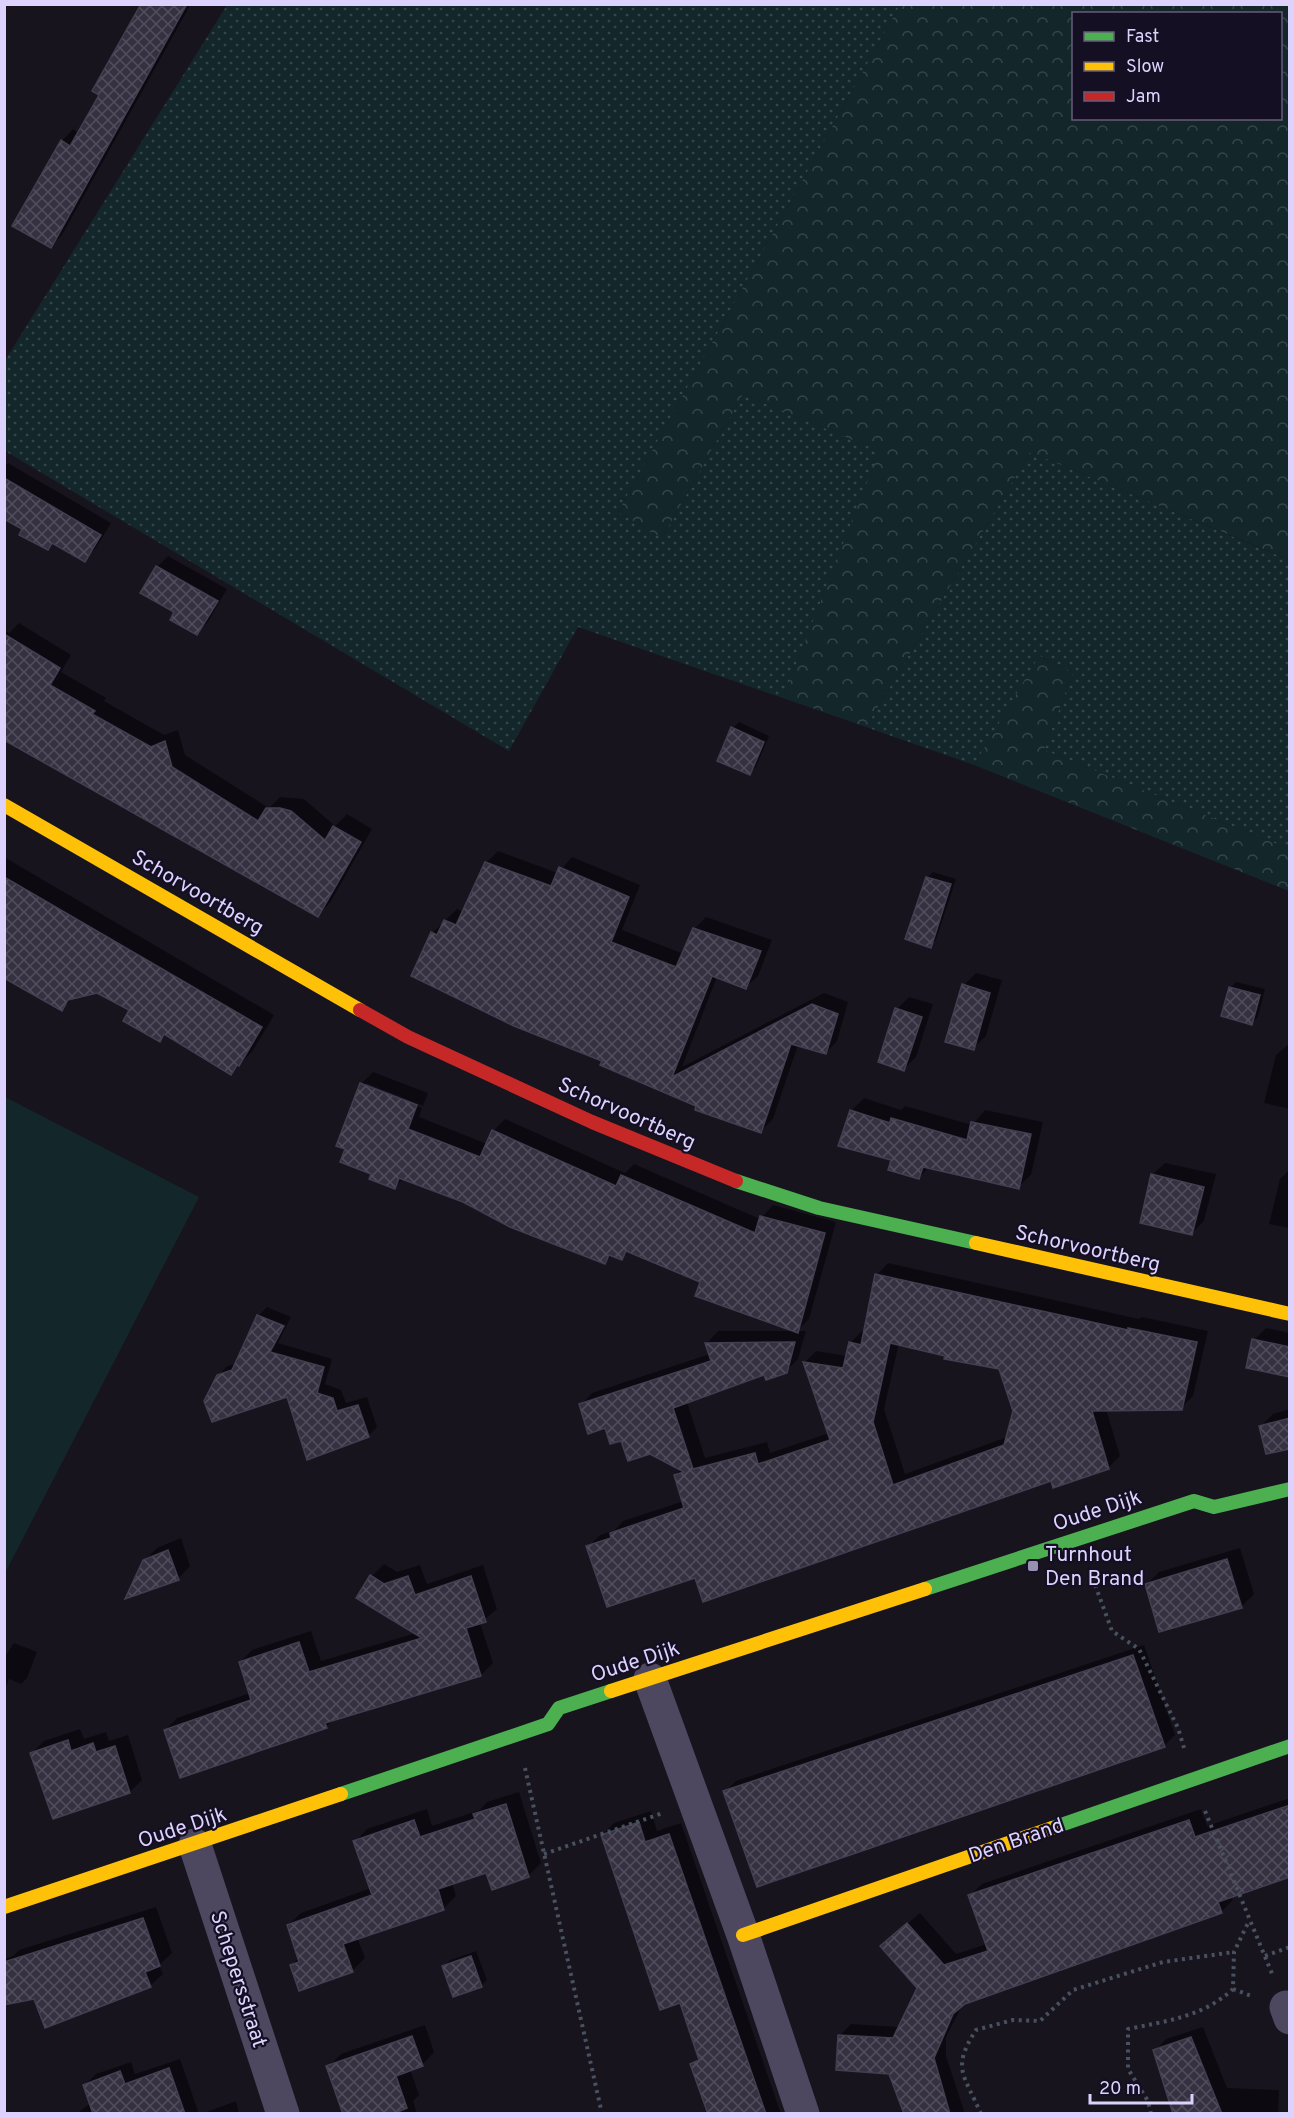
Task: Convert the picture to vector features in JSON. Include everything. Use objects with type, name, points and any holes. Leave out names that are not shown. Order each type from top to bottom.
[{"type":"street","name":"Schorvoortberg","points":[[4,805],[408,1037],[592,1122],[720,1176],[819,1208],[1290,1314]]},
{"type":"street","name":"Oude Dijk","points":[[4,1906],[195,1845],[518,1735],[548,1724],[559,1708],[1083,1536],[1194,1501],[1214,1507],[1290,1489]]},
{"type":"street","points":[[650,1679],[743,1935],[803,2114]]},
{"type":"street","name":"Den Brand","points":[[743,1935],[1290,1746]]},
{"type":"street","name":"Schepersstraat","points":[[195,1845],[283,2114]]},
{"type":"path","points":[[1083,1536],[1088,1565],[1112,1631],[1139,1649],[1178,1728],[1190,1779],[1288,2013]]},
{"type":"path","points":[[518,1735],[602,2114]]},
{"type":"path","points":[[544,1854],[694,1803]]},
{"type":"path","points":[[1151,2114],[1148,2101],[1128,2069],[1128,2029],[1193,2015],[1217,2004],[1233,1989],[1233,1952],[1250,1920]]},
{"type":"path","points":[[1265,1956],[1290,1947]]},
{"type":"path","points":[[981,2114],[961,2064],[962,2052],[976,2030],[1013,2020],[1040,2021],[1073,1990],[1163,1962],[1233,1952]]},
{"type":"green space","points":[[227,5],[900,5],[618,512],[662,538],[743,394],[880,451],[783,698],[578,627],[509,751],[5,451],[4,362]]},
{"type":"green space","points":[[900,5],[1289,5],[1290,560],[1030,452],[866,727],[783,698],[879,451],[743,394],[662,538],[618,512]]},
{"type":"green space","points":[[1030,452],[1289,560],[1289,849],[1044,750],[1073,672],[1040,656],[974,765],[866,727]]},
{"type":"green space","points":[[1039,656],[1073,672],[1044,750],[1289,849],[1289,891],[974,765]]},
{"type":"green space","points":[[5,1097],[199,1197],[5,1573]]},
{"type":"building","points":[[141,4],[187,4],[51,248],[12,226],[61,140],[70,146],[99,95],[92,91]]},
{"type":"building","points":[[4,478],[101,535],[85,562],[52,543],[48,550],[19,535],[22,529],[4,519]]},
{"type":"building","points":[[156,566],[218,601],[197,635],[170,620],[174,612],[140,593]]},
{"type":"building","points":[[4,634],[60,668],[50,685],[95,711],[92,714],[151,747],[165,741],[172,767],[258,821],[266,808],[280,808],[291,811],[325,840],[333,826],[361,842],[318,917],[4,740]]},
{"type":"building","points":[[731,727],[764,742],[750,775],[717,761]]},
{"type":"building","points":[[485,862],[551,886],[559,867],[629,897],[611,942],[676,967],[693,928],[761,951],[746,989],[712,976],[672,1077],[812,1004],[838,1014],[826,1054],[791,1044],[761,1133],[695,1110],[696,1106],[600,1065],[602,1061],[514,1026],[411,976],[431,932],[437,935],[444,920],[456,925]]},
{"type":"building","points":[[4,877],[262,1027],[239,1066],[237,1065],[231,1075],[164,1034],[160,1042],[123,1021],[129,1010],[97,993],[68,1000],[62,1011],[4,978]]},
{"type":"building","points":[[926,877],[951,884],[931,948],[905,939]]},
{"type":"building","points":[[962,984],[990,993],[974,1050],[945,1042]]},
{"type":"building","points":[[1229,987],[1260,995],[1252,1025],[1221,1016]]},
{"type":"building","points":[[895,1008],[922,1017],[904,1071],[878,1062]]},
{"type":"building","points":[[360,1083],[417,1105],[408,1129],[480,1157],[492,1130],[616,1186],[621,1175],[755,1233],[760,1216],[825,1233],[798,1333],[695,1296],[700,1282],[626,1251],[622,1260],[609,1255],[605,1264],[510,1227],[463,1202],[399,1178],[395,1189],[369,1179],[371,1174],[340,1162],[345,1149],[336,1146]]},
{"type":"building","points":[[850,1110],[890,1123],[891,1118],[967,1140],[971,1122],[1031,1134],[1019,1189],[923,1167],[919,1179],[888,1170],[891,1160],[838,1146]]},
{"type":"building","points":[[1151,1174],[1204,1187],[1192,1235],[1140,1223]]},
{"type":"building","points":[[875,1274],[1128,1330],[1128,1328],[1197,1342],[1182,1410],[1092,1411],[1109,1469],[1053,1488],[1051,1481],[703,1602],[695,1578],[607,1607],[586,1546],[611,1538],[610,1533],[684,1508],[674,1475],[684,1472],[650,1454],[628,1461],[621,1441],[610,1444],[605,1428],[588,1434],[579,1404],[711,1361],[705,1343],[795,1342],[787,1373],[766,1380],[764,1375],[673,1408],[693,1469],[755,1453],[758,1464],[830,1440],[803,1362],[843,1368],[849,1342],[861,1345]],"holes":[[[890,1343],[945,1356],[944,1359],[999,1369],[1013,1411],[1004,1445],[893,1485],[873,1422]]]},
{"type":"building","points":[[257,1315],[284,1326],[270,1352],[324,1367],[317,1393],[333,1398],[337,1411],[358,1405],[369,1437],[307,1460],[287,1397],[212,1422],[204,1401],[217,1375],[232,1370]]},
{"type":"building","points":[[1252,1339],[1290,1347],[1290,1377],[1246,1368]]},
{"type":"building","points":[[1290,1418],[1290,1449],[1266,1454],[1259,1426]]},
{"type":"building","points":[[168,1550],[179,1580],[125,1599],[143,1560]]},
{"type":"building","points":[[1227,1559],[1242,1608],[1159,1632],[1145,1584]]},
{"type":"building","points":[[370,1575],[384,1584],[408,1576],[415,1595],[471,1576],[486,1622],[466,1628],[481,1676],[325,1723],[327,1728],[180,1778],[164,1730],[251,1700],[239,1662],[299,1642],[309,1672],[422,1638],[356,1598]]},
{"type":"building","points":[[1133,1655],[1165,1747],[757,1887],[723,1791]]},
{"type":"building","points":[[68,1740],[71,1751],[93,1743],[96,1752],[115,1746],[130,1793],[53,1819],[30,1753]]},
{"type":"building","points":[[506,1804],[529,1877],[492,1890],[486,1873],[438,1889],[444,1910],[343,1944],[353,1972],[299,1991],[290,1965],[299,1962],[287,1925],[372,1895],[353,1841],[414,1820],[420,1837],[475,1819],[473,1814]]},
{"type":"building","points":[[1290,1805],[1290,1877],[1218,1902],[1222,1913],[965,2004],[953,2014],[934,2058],[950,2114],[904,2114],[889,2074],[836,2070],[838,2035],[893,2038],[917,1988],[880,1946],[907,1923],[944,1965],[988,1951],[968,1895],[1189,1820],[1195,1837]]},
{"type":"building","points":[[639,1822],[645,1842],[669,1834],[766,2114],[708,2114],[690,2064],[699,2060],[680,2003],[660,2010],[601,1835]]},
{"type":"building","points":[[143,1918],[160,1966],[145,1972],[151,1987],[45,2028],[34,1999],[4,2005],[4,1962]]},
{"type":"building","points":[[471,1956],[482,1987],[453,1997],[442,1966]]},
{"type":"building","points":[[412,2036],[423,2066],[396,2076],[407,2108],[393,2114],[343,2114],[326,2066]]},
{"type":"building","points":[[1191,2037],[1222,2114],[1173,2114],[1153,2050]]},
{"type":"building","points":[[169,2068],[185,2114],[93,2114],[83,2085],[120,2071],[125,2084]]},
{"type":"traffic: fast","points":[[736,1181],[819,1208],[976,1243]]},
{"type":"traffic: fast","points":[[925,1589],[1194,1501],[1214,1507],[1290,1489]]},
{"type":"traffic: fast","points":[[341,1794],[548,1724],[559,1708],[611,1691]]},
{"type":"traffic: fast","points":[[1052,1828],[1290,1746]]},
{"type":"traffic: slow","points":[[4,805],[360,1010]]},
{"type":"traffic: slow","points":[[976,1243],[1290,1314]]},
{"type":"traffic: slow","points":[[611,1691],[925,1589]]},
{"type":"traffic: slow","points":[[4,1907],[341,1794]]},
{"type":"traffic: slow","points":[[743,1935],[1052,1828]]},
{"type":"traffic: jam","points":[[360,1010],[408,1037],[592,1122],[736,1181]]},
{"type":"place","name":"Turnhout Den Brand","points":[[1033,1566]]}]
